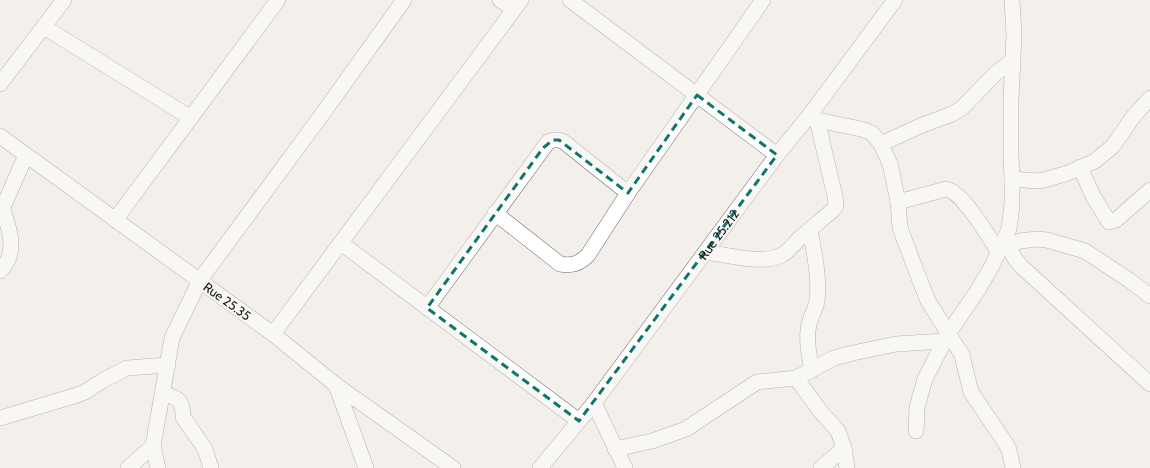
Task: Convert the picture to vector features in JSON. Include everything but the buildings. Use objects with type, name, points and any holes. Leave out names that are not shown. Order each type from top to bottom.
[{"type":"street","points":[[0,84],[64,0]]},
{"type":"street","points":[[115,220],[278,0]]},
{"type":"street","points":[[158,468],[153,446],[172,338],[200,280],[404,0]]},
{"type":"street","points":[[273,334],[517,4],[500,0]]},
{"type":"street","points":[[570,0],[777,155]]},
{"type":"street","points":[[495,213],[560,264],[572,265],[582,261],[588,255],[628,193],[763,0]]},
{"type":"street","name":"Rue 25.212","points":[[540,468],[594,402],[777,155],[813,118],[896,0]]},
{"type":"street","points":[[916,430],[917,407],[925,378],[946,338],[978,290],[1004,246],[1009,229],[1012,205],[1011,99],[1014,35],[1012,0]]},
{"type":"street","points":[[44,27],[191,118]]},
{"type":"street","points":[[881,144],[920,126],[952,114],[962,108],[996,73],[1013,60]]},
{"type":"street","points":[[1012,178],[1036,181],[1044,180],[1068,173],[1095,161],[1122,135],[1133,117],[1150,98]]},
{"type":"street","points":[[706,252],[758,259],[771,258],[781,255],[790,249],[836,206],[835,196],[813,118],[861,129],[872,133],[881,144],[890,164],[898,202],[900,228],[905,244],[928,302],[946,338]]},
{"type":"street","name":"Rue 25.35","points":[[0,136],[273,334],[336,385],[453,468]]},
{"type":"street","points":[[427,308],[548,142],[559,140],[564,142],[628,193]]},
{"type":"street","points":[[0,271],[7,264],[9,259],[11,238],[10,229],[1,212],[26,155]]},
{"type":"street","points":[[1080,167],[1093,196],[1109,222],[1116,220],[1150,190]]},
{"type":"street","points":[[898,202],[946,189],[951,190],[965,204],[982,227],[1004,246],[1036,281],[1150,384]]},
{"type":"street","points":[[810,230],[815,259],[817,289],[817,301],[809,322],[808,330],[809,355],[812,370]]},
{"type":"street","points":[[1004,246],[1020,241],[1037,239],[1047,240],[1085,251],[1129,280],[1150,296]]},
{"type":"street","points":[[341,243],[579,421]]},
{"type":"street","points":[[615,449],[652,441],[686,429],[757,382],[796,378],[834,358],[853,353],[896,344],[946,338],[955,342],[962,355],[971,392],[1006,444],[1009,450],[1011,468]]},
{"type":"street","points":[[0,418],[85,392],[127,368],[168,365]]},
{"type":"street","points":[[796,378],[821,412],[838,431],[844,448],[848,468]]},
{"type":"street","points":[[336,385],[364,468]]},
{"type":"street","points":[[163,393],[175,397],[181,402],[183,417],[205,449],[211,468]]},
{"type":"street","points":[[594,402],[625,468]]},
{"type":"street","points":[[128,468],[153,446]]},
{"type":"street","points":[[821,468],[844,448]]},
{"type":"highlighted area","points":[[697,95],[777,155],[579,421],[427,308],[543,148],[553,140],[559,140],[628,193]]}]
